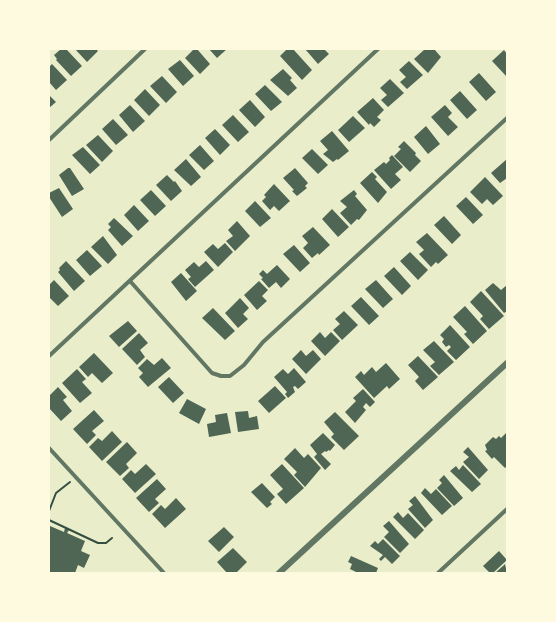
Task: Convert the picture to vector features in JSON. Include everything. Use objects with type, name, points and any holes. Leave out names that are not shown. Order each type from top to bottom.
[{"type":"street","points":[[49,140],[145,49]]},
{"type":"street","points":[[49,356],[378,49]]},
{"type":"street","points":[[130,281],[212,373],[221,376],[230,376],[244,366],[263,342],[507,118]]},
{"type":"street","points":[[279,573],[507,362]]},
{"type":"street","points":[[49,448],[164,573]]},
{"type":"street","points":[[438,573],[507,509]]},
{"type":"path","points":[[49,511],[56,493],[76,477]]},
{"type":"path","points":[[49,520],[98,542],[106,543],[112,538]]},
{"type":"building","points":[[61,49],[67,50],[82,66],[71,76],[56,60],[57,59],[54,55]]},
{"type":"building","points":[[75,49],[96,49],[98,51],[87,62]]},
{"type":"building","points":[[194,49],[197,49],[210,64],[200,74],[185,58]]},
{"type":"building","points":[[209,49],[227,49],[217,58]]},
{"type":"building","points":[[287,49],[293,49],[312,70],[302,80],[280,56]]},
{"type":"building","points":[[305,49],[324,49],[329,54],[318,64]]},
{"type":"building","points":[[425,49],[434,49],[441,57],[428,73],[414,59]]},
{"type":"building","points":[[504,50],[507,54],[507,77],[492,61]]},
{"type":"building","points":[[180,60],[194,76],[183,86],[168,69]]},
{"type":"building","points":[[409,61],[423,75],[407,89],[400,82],[406,77],[399,70]]},
{"type":"building","points":[[52,64],[67,80],[56,90],[49,82],[49,67]]},
{"type":"building","points":[[283,69],[292,78],[290,80],[297,88],[288,96],[270,80]]},
{"type":"building","points":[[479,73],[496,92],[486,101],[469,82]]},
{"type":"building","points":[[162,76],[177,92],[166,103],[150,86]]},
{"type":"building","points":[[390,79],[404,93],[388,107],[381,100],[387,95],[380,88]]},
{"type":"building","points":[[265,85],[282,102],[271,111],[255,94]]},
{"type":"building","points":[[145,89],[160,105],[149,116],[134,100]]},
{"type":"building","points":[[460,91],[477,110],[467,119],[450,100]]},
{"type":"building","points":[[49,95],[56,102],[49,108]]},
{"type":"building","points":[[373,98],[384,110],[377,117],[381,120],[374,127],[370,123],[369,125],[357,112]]},
{"type":"building","points":[[250,100],[265,117],[255,127],[239,110]]},
{"type":"building","points":[[130,105],[145,121],[133,132],[119,115]]},
{"type":"building","points":[[445,105],[452,113],[448,117],[458,127],[448,136],[431,117]]},
{"type":"building","points":[[233,115],[249,132],[238,142],[222,125]]},
{"type":"building","points":[[353,116],[365,128],[349,142],[338,130]]},
{"type":"building","points":[[113,119],[128,135],[116,145],[102,129]]},
{"type":"building","points":[[426,126],[440,144],[428,154],[414,137]]},
{"type":"building","points":[[215,129],[230,145],[220,155],[205,138]]},
{"type":"building","points":[[332,131],[349,151],[333,162],[323,154],[328,150],[320,141]]},
{"type":"building","points":[[98,135],[113,151],[102,162],[86,145]]},
{"type":"building","points":[[404,141],[416,153],[415,155],[421,161],[410,172],[394,156],[401,149],[398,147]]},
{"type":"building","points":[[200,145],[214,161],[204,170],[189,155]]},
{"type":"building","points":[[83,147],[100,165],[90,174],[72,155]]},
{"type":"building","points":[[312,149],[328,165],[318,174],[302,158]]},
{"type":"building","points":[[392,155],[403,167],[395,174],[401,180],[391,189],[374,170],[384,162],[386,164]]},
{"type":"building","points":[[186,159],[201,177],[191,186],[174,170]]},
{"type":"building","points":[[507,159],[507,178],[500,183],[491,173]]},
{"type":"building","points":[[70,168],[84,189],[72,196],[59,175]]},
{"type":"building","points":[[295,168],[308,183],[305,186],[307,188],[297,196],[292,191],[294,190],[283,178]]},
{"type":"building","points":[[372,172],[377,177],[375,179],[387,192],[378,203],[360,183]]},
{"type":"building","points":[[167,175],[174,182],[175,181],[182,191],[171,201],[156,185]]},
{"type":"building","points":[[485,177],[503,196],[493,205],[487,199],[482,204],[470,192]]},
{"type":"building","points":[[274,184],[290,201],[279,211],[274,206],[270,210],[262,201],[266,197],[264,195]]},
{"type":"building","points":[[59,188],[73,209],[62,217],[49,197],[49,193]]},
{"type":"building","points":[[151,190],[166,206],[155,216],[140,200]]},
{"type":"building","points":[[354,190],[357,194],[355,196],[367,210],[359,220],[357,219],[351,225],[340,213],[347,207],[340,201]]},
{"type":"building","points":[[466,197],[483,215],[473,224],[456,206]]},
{"type":"building","points":[[255,201],[271,218],[260,227],[245,211]]},
{"type":"building","points":[[134,205],[149,221],[138,231],[124,215]]},
{"type":"building","points":[[332,209],[349,227],[338,237],[322,219]]},
{"type":"building","points":[[444,216],[461,235],[452,244],[434,225]]},
{"type":"building","points":[[114,218],[133,236],[122,246],[108,230],[111,227],[108,224]]},
{"type":"building","points":[[237,221],[250,236],[235,251],[226,241],[233,236],[228,230]]},
{"type":"building","points":[[313,227],[330,245],[319,255],[318,253],[312,258],[303,248],[308,243],[302,236]]},
{"type":"building","points":[[427,233],[448,255],[438,264],[436,262],[431,267],[419,254],[424,250],[416,242]]},
{"type":"building","points":[[103,236],[117,255],[108,264],[91,247]]},
{"type":"building","points":[[225,243],[233,252],[218,267],[204,252],[213,244],[218,249]]},
{"type":"building","points":[[294,245],[310,263],[300,272],[283,254]]},
{"type":"building","points":[[87,250],[102,266],[90,276],[76,260]]},
{"type":"building","points":[[410,252],[428,270],[418,280],[400,261]]},
{"type":"building","points":[[66,261],[85,281],[74,291],[58,272],[60,270],[59,268]]},
{"type":"building","points":[[206,261],[214,270],[195,287],[188,279],[191,277],[185,270],[194,262],[199,267]]},
{"type":"building","points":[[277,265],[290,279],[281,288],[276,282],[269,288],[261,279],[263,278],[259,274],[263,270],[267,274]]},
{"type":"building","points":[[394,267],[411,286],[402,295],[384,276]]},
{"type":"building","points":[[181,273],[197,291],[186,301],[171,282]]},
{"type":"building","points":[[54,280],[69,296],[58,306],[49,297],[49,285]]},
{"type":"building","points":[[376,280],[393,299],[383,308],[365,289]]},
{"type":"building","points":[[259,281],[268,290],[262,296],[267,301],[257,310],[244,295]]},
{"type":"building","points":[[493,283],[501,290],[507,285],[507,311],[504,313],[485,290]]},
{"type":"building","points":[[481,291],[504,316],[489,329],[480,319],[483,316],[470,302]]},
{"type":"building","points":[[361,297],[379,316],[369,325],[351,306]]},
{"type":"building","points":[[240,298],[249,308],[243,314],[248,319],[238,328],[225,313]]},
{"type":"building","points":[[465,306],[487,331],[473,344],[464,334],[467,332],[453,317]]},
{"type":"building","points":[[213,308],[235,331],[225,340],[202,318]]},
{"type":"building","points":[[344,311],[358,325],[342,340],[333,330],[340,324],[335,319]]},
{"type":"building","points":[[128,321],[137,331],[119,347],[109,336]]},
{"type":"building","points":[[450,325],[470,347],[456,360],[447,351],[451,347],[449,345],[446,347],[442,342],[444,339],[440,335]]},
{"type":"building","points":[[320,332],[325,338],[331,332],[340,341],[325,356],[311,341]]},
{"type":"building","points":[[139,333],[148,343],[140,350],[145,357],[137,365],[122,349]]},
{"type":"building","points":[[434,341],[454,362],[439,375],[430,366],[435,362],[423,350]]},
{"type":"building","points":[[301,350],[306,356],[313,350],[321,359],[306,374],[292,359]]},
{"type":"building","points":[[94,353],[113,373],[102,383],[92,373],[88,377],[79,367]]},
{"type":"building","points":[[418,356],[438,377],[423,390],[415,381],[419,377],[408,365]]},
{"type":"building","points":[[162,358],[171,368],[148,387],[139,377],[143,373],[138,368],[147,359],[154,365]]},
{"type":"building","points":[[386,363],[400,379],[389,389],[387,386],[374,398],[355,377],[361,371],[364,375],[372,367],[376,372]]},
{"type":"building","points":[[294,368],[306,382],[298,389],[295,386],[293,387],[295,392],[288,398],[285,394],[287,392],[274,377],[283,369],[288,374]]},
{"type":"building","points":[[77,369],[86,379],[82,382],[92,393],[80,403],[62,383]]},
{"type":"building","points":[[169,377],[184,393],[173,403],[158,387]]},
{"type":"building","points":[[275,386],[286,398],[269,413],[258,401]]},
{"type":"building","points":[[58,387],[67,397],[63,400],[72,411],[61,421],[49,408],[49,396]]},
{"type":"building","points":[[363,389],[375,402],[370,407],[366,403],[363,407],[366,410],[355,423],[345,412],[356,401],[353,398]]},
{"type":"building","points":[[187,399],[206,409],[199,424],[179,413]]},
{"type":"building","points":[[94,410],[104,421],[92,431],[96,435],[87,444],[73,429]]},
{"type":"building","points":[[248,411],[249,418],[257,416],[259,429],[238,432],[235,412]]},
{"type":"building","points":[[335,412],[359,436],[344,450],[331,437],[334,434],[324,422]]},
{"type":"building","points":[[227,413],[231,433],[209,437],[207,424],[216,422],[215,415]]},
{"type":"building","points":[[112,431],[122,442],[102,461],[89,447],[98,438],[102,441]]},
{"type":"building","points":[[507,432],[507,466],[505,468],[494,457],[492,459],[485,451],[487,450],[485,445],[493,437],[496,439],[499,436],[501,438]]},
{"type":"building","points":[[323,433],[335,445],[330,451],[325,451],[321,454],[331,464],[325,470],[314,457],[317,454],[310,445]]},
{"type":"building","points":[[127,442],[137,453],[126,464],[129,468],[120,476],[106,462]]},
{"type":"building","points":[[468,447],[488,470],[479,479],[463,462],[469,457],[463,452]]},
{"type":"building","points":[[295,448],[304,458],[308,454],[321,468],[305,487],[294,475],[297,472],[284,459]]},
{"type":"building","points":[[146,464],[156,474],[135,493],[122,479],[131,470],[135,474]]},
{"type":"building","points":[[282,464],[304,488],[286,504],[277,494],[283,489],[270,475]]},
{"type":"building","points":[[463,465],[481,484],[472,492],[450,471],[456,466],[459,470]]},
{"type":"building","points":[[444,475],[463,498],[454,506],[437,488],[442,483],[439,480]]},
{"type":"building","points":[[157,479],[166,489],[155,499],[159,503],[149,512],[136,498]]},
{"type":"building","points":[[262,483],[275,497],[270,502],[272,504],[267,508],[251,492]]},
{"type":"building","points":[[425,488],[431,494],[436,489],[452,506],[442,515],[421,493]]},
{"type":"building","points":[[415,496],[433,520],[425,528],[408,509],[413,505],[409,501]]},
{"type":"building","points":[[176,498],[186,509],[165,528],[152,514],[161,505],[165,509]]},
{"type":"building","points":[[398,512],[403,518],[408,513],[424,530],[415,539],[393,517]]},
{"type":"building","points":[[389,521],[409,544],[400,553],[384,537],[389,532],[383,526]]},
{"type":"building","points":[[50,526],[64,532],[65,528],[69,530],[67,533],[85,541],[81,551],[90,555],[84,568],[78,565],[75,573],[49,573]]},
{"type":"building","points":[[224,527],[234,537],[219,552],[208,541]]},
{"type":"building","points":[[383,539],[400,556],[392,564],[385,557],[381,561],[379,559],[383,555],[370,546],[375,541],[378,544]]},
{"type":"building","points":[[233,548],[247,562],[236,573],[227,573],[217,562]]},
{"type":"building","points":[[499,551],[507,560],[493,573],[490,573],[483,566]]},
{"type":"building","points":[[351,556],[378,568],[376,573],[358,573],[350,569],[352,564],[348,562]]},
{"type":"building","points":[[505,564],[507,573],[495,573],[504,565]]}]
